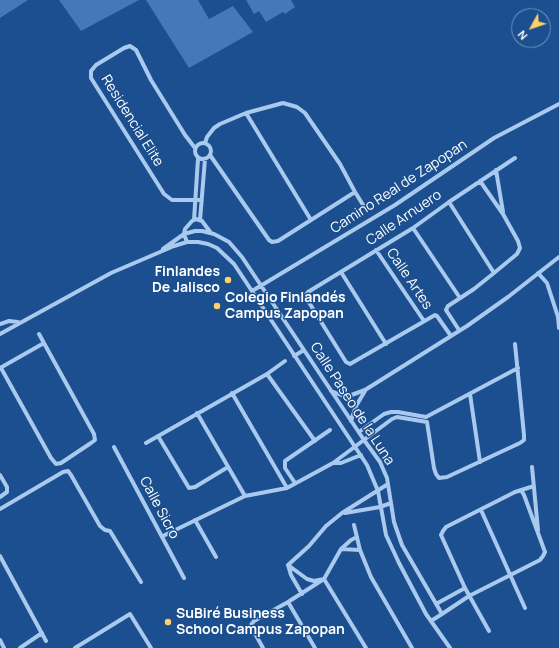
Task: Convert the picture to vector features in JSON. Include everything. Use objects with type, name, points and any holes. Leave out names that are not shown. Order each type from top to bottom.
[{"type":"street","name":"Residencial Elite","points":[[195,148],[185,135],[151,80],[136,50],[130,46],[124,48],[96,65],[91,71],[91,78],[164,194],[172,200],[202,200]]},
{"type":"street","points":[[205,144],[207,137],[214,128],[246,113],[283,103],[297,107],[305,113],[340,164],[365,208]]},
{"type":"street","name":"Camino Real de Zapopan","points":[[252,291],[395,205],[494,138],[559,104]]},
{"type":"street","points":[[246,113],[311,220]]},
{"type":"street","points":[[194,220],[198,159],[195,154],[195,148],[199,144],[205,144],[210,147],[210,156],[269,240],[272,242],[278,241],[355,192]]},
{"type":"street","points":[[198,159],[205,159],[210,156]]},
{"type":"street","name":"Calle Arnuero","points":[[386,344],[350,364],[346,362],[305,296],[308,292],[412,228],[480,180],[515,158]]},
{"type":"street","points":[[200,220],[205,159]]},
{"type":"street","points":[[496,170],[503,214]]},
{"type":"street","points":[[459,330],[446,310],[448,306],[494,273],[517,254],[520,248],[518,241],[503,214],[480,180]]},
{"type":"street","points":[[448,202],[494,273]]},
{"type":"street","points":[[187,242],[184,234],[189,223],[194,220],[200,220],[206,225],[211,233]]},
{"type":"street","points":[[412,228],[460,298]]},
{"type":"street","name":"Calle Paseo de la Luna","points":[[159,252],[184,234],[195,231],[211,233],[229,242],[236,249],[380,462],[388,484],[394,522],[402,545],[442,614]]},
{"type":"street","name":"Calle Paseo de la Luna","points":[[0,334],[18,322],[111,273],[159,252],[187,242],[198,242],[217,248],[234,264],[367,465],[378,491],[386,535],[398,563],[426,614],[450,648]]},
{"type":"street","name":"Calle Artes","points":[[376,250],[424,321]]},
{"type":"street","points":[[332,391],[346,397],[365,390],[451,336],[508,297],[559,257]]},
{"type":"street","points":[[341,272],[386,344],[433,316],[437,316],[451,336]]},
{"type":"street","points":[[538,273],[547,283],[558,317],[559,328]]},
{"type":"street","name":"Calle Paseo de la Luna","points":[[0,324],[9,321],[18,322]]},
{"type":"street","points":[[39,334],[44,343],[94,434],[94,440],[61,463],[56,464],[51,458],[0,368],[44,343]]},
{"type":"street","points":[[163,536],[245,496],[287,488],[333,463],[345,452],[355,447],[392,419],[398,417],[427,422],[434,468],[439,478],[447,477],[520,443],[524,440],[515,344]]},
{"type":"street","points":[[294,356],[304,350]]},
{"type":"street","points":[[146,442],[267,374],[285,361]]},
{"type":"street","points":[[359,432],[384,414],[398,412],[426,417],[518,368]]},
{"type":"street","points":[[267,374],[315,441]]},
{"type":"street","points":[[351,421],[356,406],[365,390]]},
{"type":"street","points":[[232,393],[287,488]]},
{"type":"street","points":[[470,394],[480,462]]},
{"type":"street","points":[[197,413],[245,496]]},
{"type":"street","points":[[295,483],[285,468],[285,461],[330,430]]},
{"type":"street","points":[[158,436],[189,488],[195,487],[228,467]]},
{"type":"street","name":"Calle Sicro","points":[[114,447],[163,536],[184,578]]},
{"type":"street","points":[[333,463],[341,464],[361,455]]},
{"type":"street","points":[[532,466],[539,536]]},
{"type":"street","points":[[0,509],[63,472],[68,472],[71,474],[100,526],[105,530],[110,531],[141,582]]},
{"type":"street","points":[[0,475],[7,487],[8,492],[0,497]]},
{"type":"street","points":[[288,565],[309,546],[326,526],[342,513],[388,484]]},
{"type":"street","points":[[489,631],[465,588],[442,535],[443,531],[446,527],[521,490],[534,486]]},
{"type":"street","points":[[431,621],[469,596],[511,576],[540,560],[543,556],[545,552],[521,490]]},
{"type":"street","points":[[342,513],[380,507],[391,503]]},
{"type":"street","points":[[481,510],[526,608]]},
{"type":"street","points":[[195,520],[216,558]]},
{"type":"street","points":[[354,525],[360,550],[371,577],[412,648]]},
{"type":"street","points":[[263,648],[253,630],[252,625],[254,621],[302,594],[324,579],[340,549],[357,537]]},
{"type":"street","points":[[340,549],[360,550]]},
{"type":"street","points":[[0,556],[46,641]]},
{"type":"street","points":[[288,565],[307,579],[314,581],[324,579]]},
{"type":"street","points":[[288,565],[291,575],[302,594]]},
{"type":"street","points":[[324,579],[366,648]]},
{"type":"street","points":[[436,604],[465,588]]},
{"type":"street","points":[[288,602],[315,648]]},
{"type":"street","points":[[75,648],[130,614],[151,648]]},
{"type":"street","points":[[20,648],[42,633]]},
{"type":"street","points":[[0,640],[4,648]]},
{"type":"building","points":[[0,0],[28,0],[0,18]]},
{"type":"building","points":[[59,0],[139,0],[81,31]]},
{"type":"building","points":[[146,0],[198,0],[209,19],[233,6],[253,32],[189,68]]},
{"type":"building","points":[[246,0],[291,0],[295,7],[285,14],[283,12],[266,22],[259,11],[254,14]]},
{"type":"place","name":"Finlandes De Jalisco","points":[[228,280]]},
{"type":"place","name":"Colegio Finlandés Campus Zapopan","points":[[217,306]]},
{"type":"place","name":"SuBiré Business School Campus Zapopan","points":[[168,622]]}]
